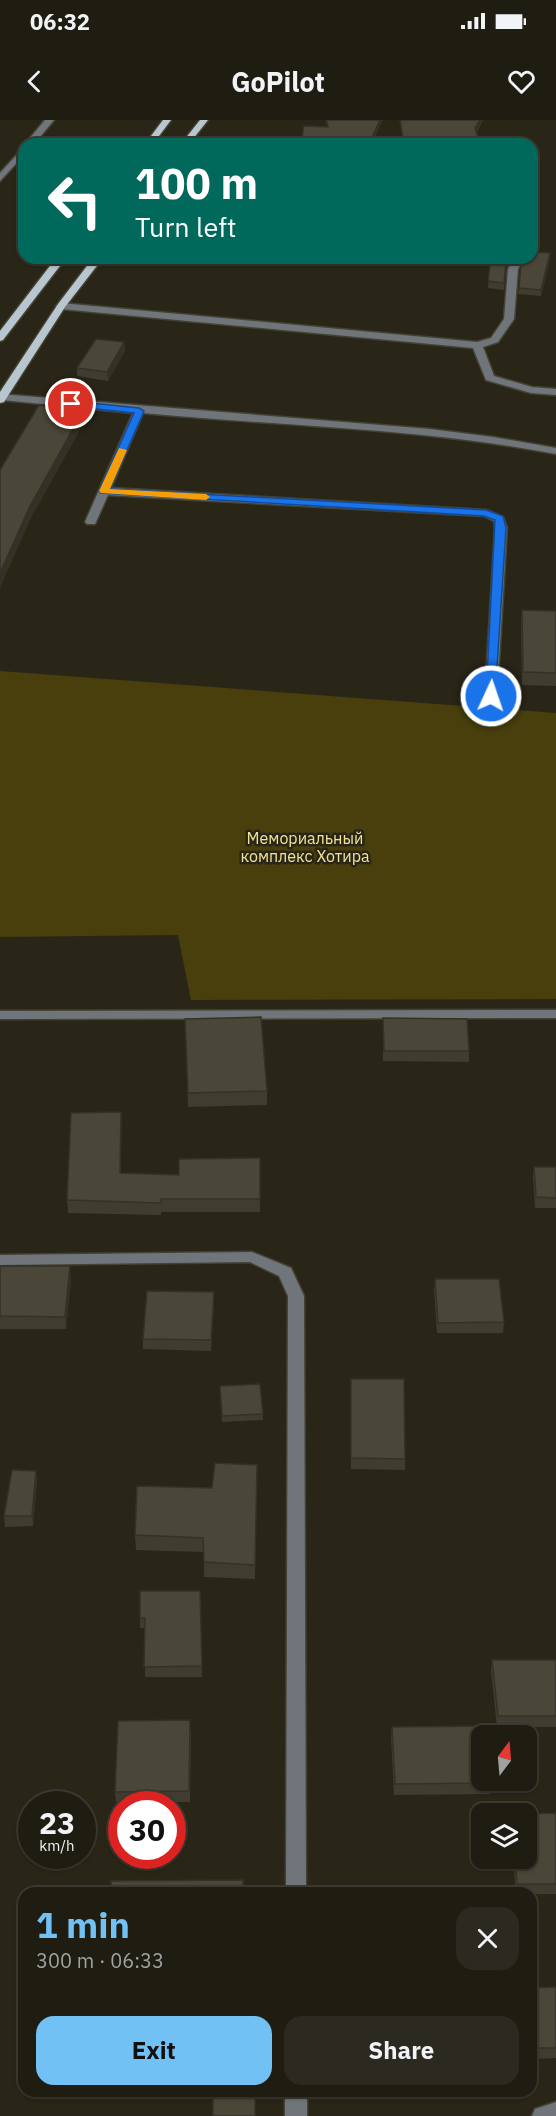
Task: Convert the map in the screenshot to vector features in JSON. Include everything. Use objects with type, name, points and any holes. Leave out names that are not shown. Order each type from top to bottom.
[{"type":"main road","points":[[154,138],[167,120]]},
{"type":"main road","points":[[190,138],[204,120]]},
{"type":"main road","points":[[0,338],[56,264]]},
{"type":"main road","points":[[1,399],[62,306],[94,264]]},
{"type":"street","points":[[34,138],[50,120]]},
{"type":"street","points":[[0,178],[18,157]]},
{"type":"street","points":[[62,306],[477,345],[495,340],[509,319],[513,269],[516,264]]},
{"type":"street","points":[[477,345],[490,378],[531,390],[556,392]]},
{"type":"street","points":[[1,399],[440,433],[518,442],[556,451]]},
{"type":"street","points":[[91,522],[139,411]]},
{"type":"street","points":[[104,491],[486,513],[499,519],[501,528],[491,696]]},
{"type":"street","points":[[0,1015],[556,1014]]},
{"type":"street","points":[[0,1260],[252,1257],[285,1272],[296,1296],[296,1887]]},
{"type":"street","points":[[296,2097],[296,2116]]},
{"type":"street","points":[[543,2116],[556,2112]]},
{"type":"green space","name":"Мемориальный комплекс Хотира","points":[[0,671],[556,713],[556,999],[191,1000],[178,935],[0,937]]},
{"type":"building","points":[[326,120],[380,120],[372,138],[302,138],[304,126],[328,127]]},
{"type":"building","points":[[400,120],[480,120],[475,128],[478,138],[403,138]]},
{"type":"building","points":[[538,252],[550,253],[541,290],[519,288],[521,264],[538,264]]},
{"type":"building","points":[[490,264],[506,264],[504,283],[488,281]]},
{"type":"building","points":[[96,339],[124,342],[107,372],[77,368]]},
{"type":"building","points":[[39,405],[84,409],[30,506],[0,573],[0,470]]},
{"type":"building","points":[[522,610],[556,611],[556,673],[523,672]]},
{"type":"building","points":[[261,1017],[267,1091],[188,1093],[185,1019]]},
{"type":"building","points":[[383,1018],[467,1019],[469,1051],[384,1051]]},
{"type":"building","points":[[121,1112],[120,1173],[179,1175],[179,1159],[260,1158],[260,1199],[161,1199],[161,1203],[67,1200],[71,1113]]},
{"type":"building","points":[[534,1167],[556,1167],[556,1198],[536,1197]]},
{"type":"building","points":[[0,1266],[70,1266],[65,1317],[0,1316]]},
{"type":"building","points":[[435,1279],[499,1279],[504,1322],[438,1323]]},
{"type":"building","points":[[147,1291],[214,1292],[211,1340],[143,1339]]},
{"type":"building","points":[[351,1379],[404,1379],[405,1459],[351,1458]]},
{"type":"building","points":[[260,1384],[263,1414],[222,1416],[220,1386]]},
{"type":"building","points":[[215,1463],[257,1465],[255,1565],[204,1562],[203,1538],[135,1535],[137,1486],[212,1488]]},
{"type":"building","points":[[12,1470],[36,1471],[32,1516],[4,1516]]},
{"type":"building","points":[[140,1591],[200,1591],[202,1666],[144,1667],[145,1618],[140,1618]]},
{"type":"building","points":[[492,1660],[556,1660],[556,1716],[498,1716]]},
{"type":"building","points":[[190,1720],[189,1791],[115,1791],[118,1721]]},
{"type":"building","points":[[471,1726],[471,1783],[395,1784],[392,1727]]},
{"type":"building","points":[[556,1813],[556,1884],[517,1884],[516,1869],[537,1869],[537,1814]]},
{"type":"building","points":[[243,1880],[243,1887],[111,1887],[111,1881]]},
{"type":"building","points":[[556,1987],[556,2048],[537,2048],[537,1988]]},
{"type":"building","points":[[213,2097],[255,2097],[255,2116],[213,2116]]},
{"type":"slow traffic","points":[[122,450],[104,491],[206,497]]},
{"type":"route","points":[[71,404],[139,411],[104,491],[486,513],[499,519],[501,528],[491,696]]}]
